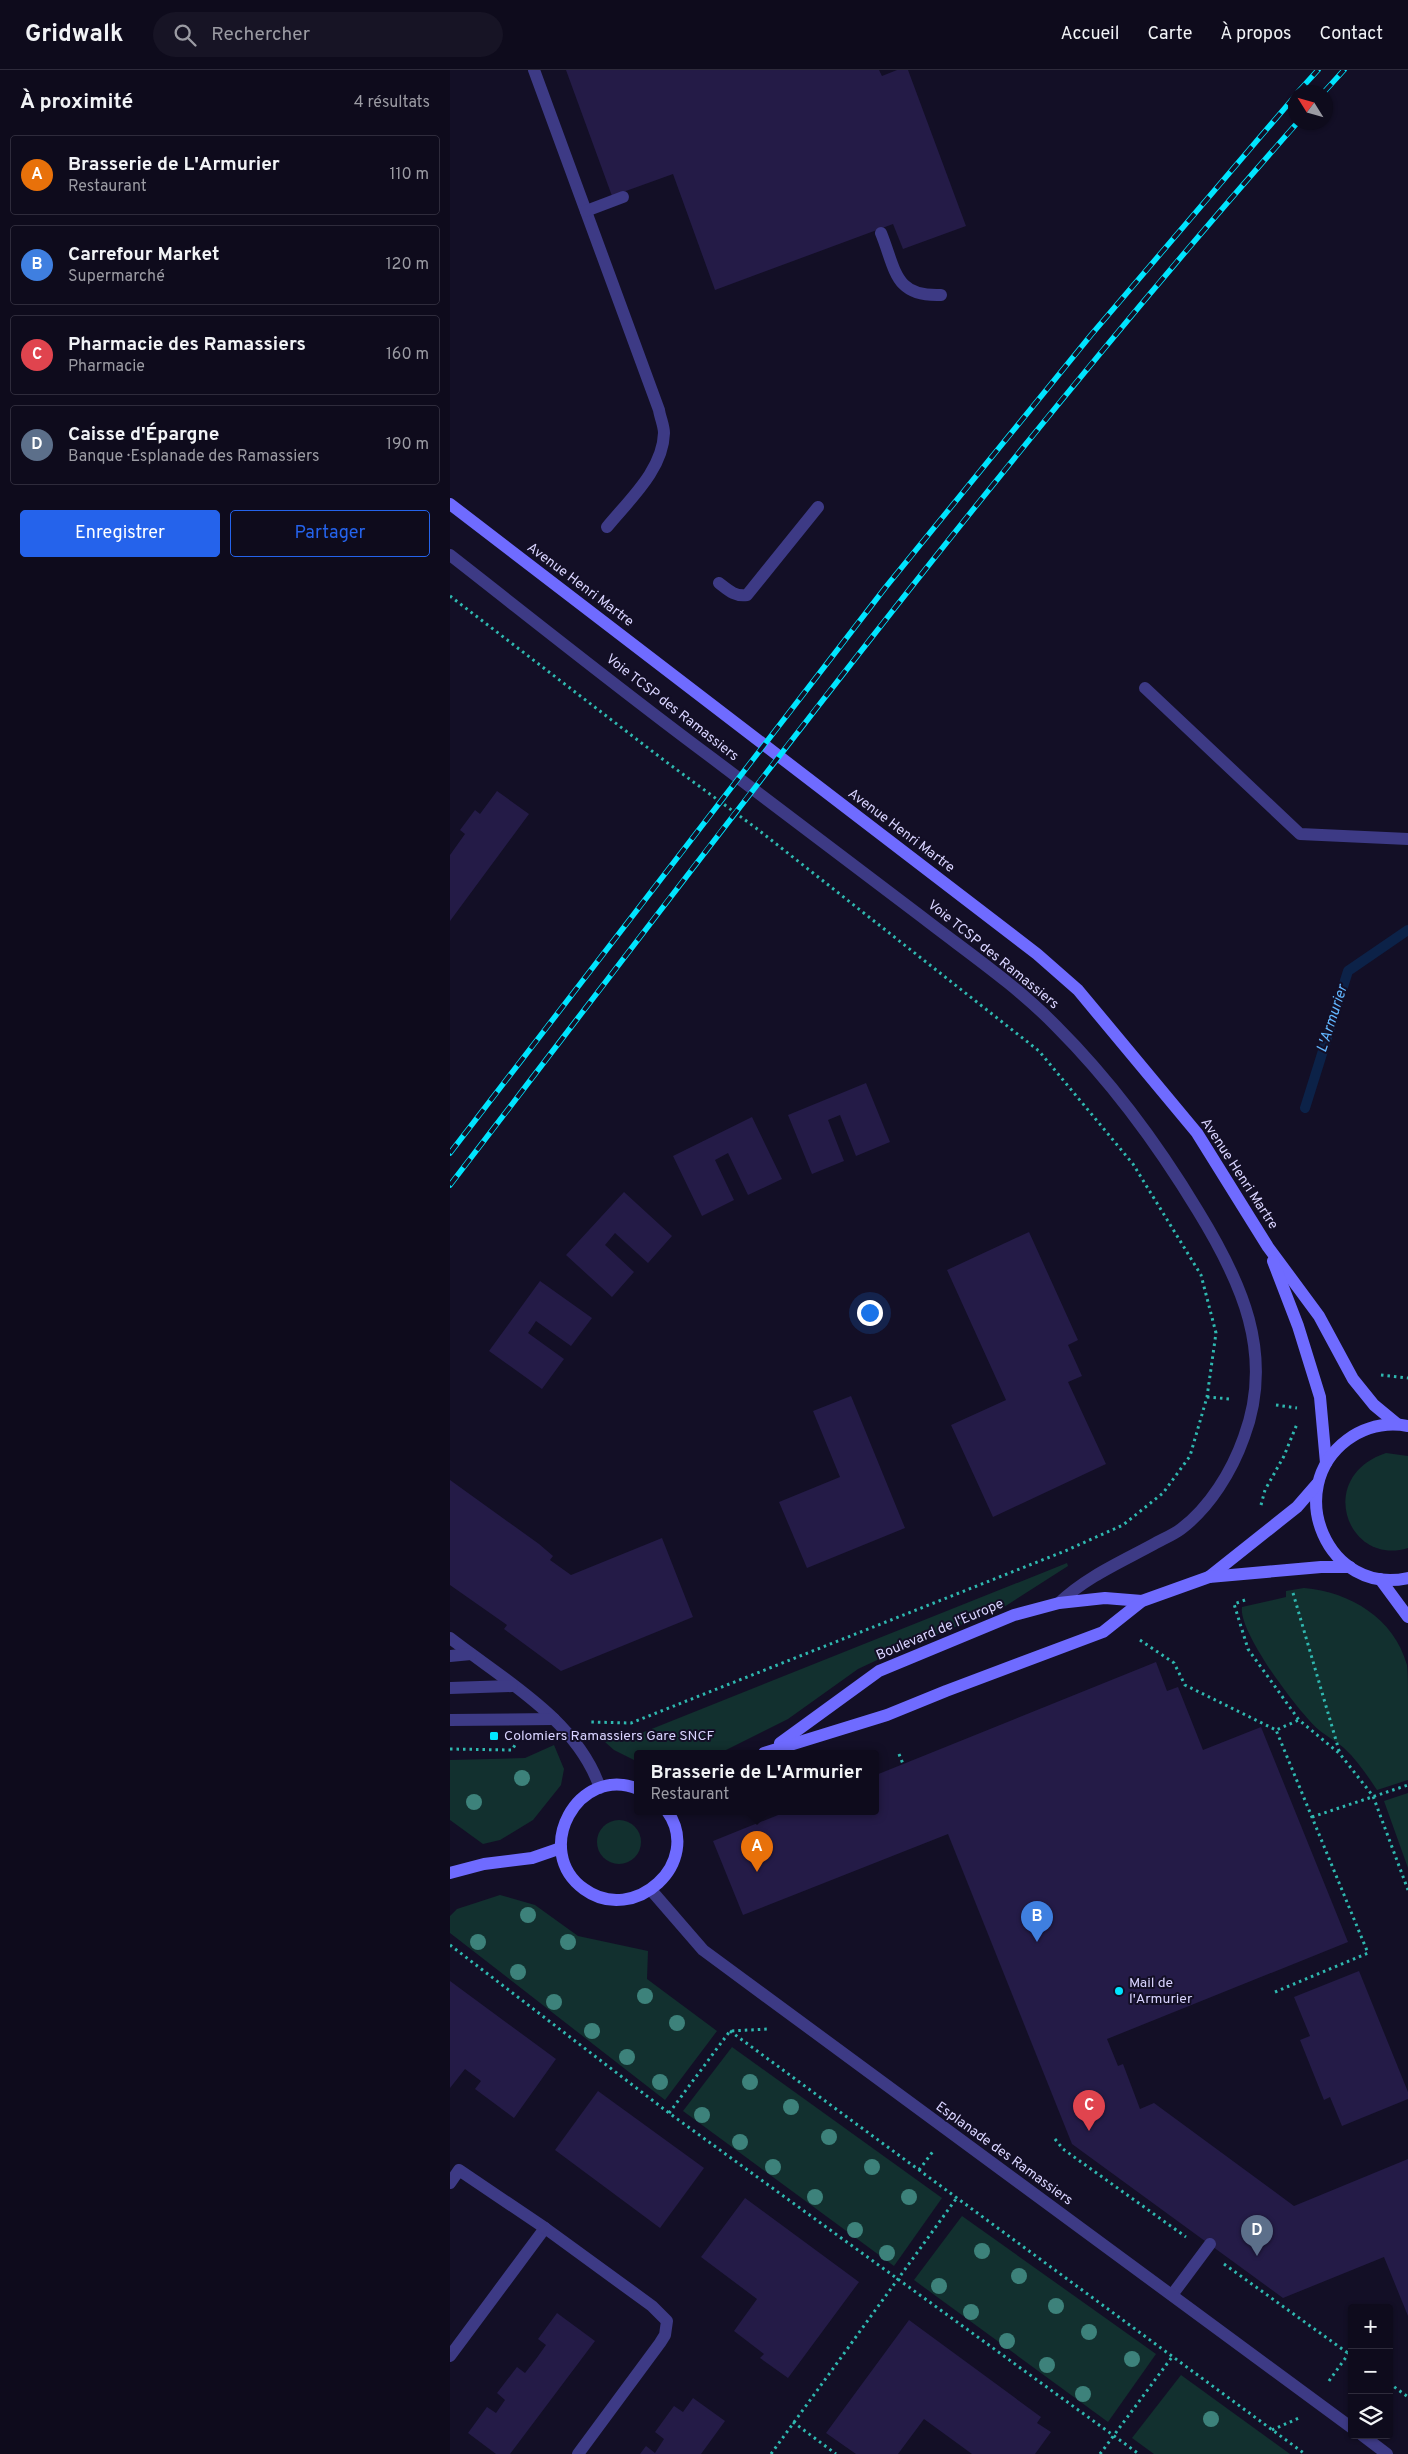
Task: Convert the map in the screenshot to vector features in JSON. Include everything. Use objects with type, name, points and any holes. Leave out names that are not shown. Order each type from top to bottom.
[{"type":"main road","name":"Avenue Henri Martre","points":[[450,504],[1037,954],[1078,990],[1197,1133],[1268,1247],[1320,1316],[1354,1379],[1374,1405],[1403,1425]]},
{"type":"main road","name":"Avenue Henri Martre","points":[[1268,1247],[1298,1326],[1320,1397],[1326,1463]]},
{"type":"main road","points":[[1403,1425],[1376,1426],[1356,1433],[1339,1446],[1326,1463],[1318,1484],[1315,1502],[1318,1522],[1324,1539],[1335,1555],[1350,1567],[1380,1579],[1408,1578]]},
{"type":"main road","name":"Boulevard de l'Europe","points":[[1210,1577],[1297,1507],[1318,1484]]},
{"type":"main road","name":"Boulevard de l'Europe","points":[[771,1750],[887,1715],[1103,1632],[1142,1601],[1210,1577],[1321,1567],[1350,1567]]},
{"type":"main road","points":[[1380,1579],[1408,1617]]},
{"type":"main road","name":"Boulevard de l'Europe","points":[[769,1750],[879,1671],[1014,1615],[1059,1603],[1105,1598],[1142,1601]]},
{"type":"main road","points":[[634,1788],[616,1784],[600,1788],[586,1795],[574,1805],[566,1818],[561,1833],[560,1848],[568,1871],[583,1889],[605,1899],[628,1900],[651,1890],[664,1878],[673,1862],[676,1844],[674,1826],[669,1815]]},
{"type":"main road","points":[[450,1873],[484,1864],[532,1858],[560,1848]]},
{"type":"street","points":[[534,70],[659,410],[664,432],[660,454],[653,469],[607,527]]},
{"type":"street","points":[[586,211],[623,197]]},
{"type":"street","points":[[881,233],[904,287],[918,294],[941,295]]},
{"type":"street","points":[[719,583],[740,596],[748,595],[818,507]]},
{"type":"street","name":"Voie TCSP des Ramassiers","points":[[450,555],[684,737],[1003,979],[1054,1023],[1112,1086],[1166,1158],[1212,1234],[1234,1274],[1250,1316],[1256,1360],[1255,1402],[1244,1438],[1223,1480],[1207,1502],[1180,1530],[1076,1587],[1059,1603]]},
{"type":"street","points":[[1145,688],[1300,834],[1408,839]]},
{"type":"street","points":[[450,1638],[554,1718],[593,1767],[600,1788]]},
{"type":"street","points":[[450,1656],[471,1654]]},
{"type":"street","points":[[450,1688],[512,1686]]},
{"type":"street","points":[[450,1720],[554,1718]]},
{"type":"street","name":"Esplanade des Ramassiers","points":[[651,1890],[703,1950],[1348,2425]]},
{"type":"street","points":[[450,2182],[455,2166],[545,2228],[652,2306],[667,2321],[665,2335],[660,2343],[578,2454]]},
{"type":"street","points":[[451,2354],[545,2228]]},
{"type":"street","points":[[1172,2295],[1210,2244]]},
{"type":"street","points":[[1367,2439],[1387,2454]]},
{"type":"path","points":[[450,596],[657,756],[756,828],[1038,1052],[1133,1164],[1201,1275],[1216,1333],[1207,1397],[1190,1456],[1163,1493],[1123,1525],[1065,1551],[631,1723],[588,1722],[565,1731]]},
{"type":"path","points":[[1290,1585],[1340,1754]]},
{"type":"path","points":[[1252,1598],[1234,1604],[1248,1649],[1299,1720],[1340,1754],[1374,1796],[1408,1890]]},
{"type":"path","points":[[1140,1640],[1174,1663],[1185,1685],[1276,1730],[1368,1953],[1275,1992]]},
{"type":"path","points":[[1276,1730],[1299,1720]]},
{"type":"path","points":[[450,1749],[512,1750],[517,1742]]},
{"type":"path","points":[[899,1754],[903,1764]]},
{"type":"path","points":[[1312,1817],[1408,1785]]},
{"type":"path","points":[[450,1945],[669,2113],[898,2277],[1139,2454]]},
{"type":"path","points":[[730,2030],[778,2029]]},
{"type":"path","points":[[669,2113],[730,2030]]},
{"type":"path","points":[[730,2030],[1305,2454]]},
{"type":"path","points":[[919,2170],[938,2146]]},
{"type":"path","points":[[771,2454],[956,2198]]},
{"type":"path","points":[[1326,2386],[1348,2354]]},
{"type":"path","points":[[1100,2454],[1172,2357]]},
{"type":"path","points":[[1393,2386],[1408,2396]]},
{"type":"path","points":[[1272,2430],[1304,2416]]},
{"type":"path","points":[[794,2422],[836,2454]]},
{"type":"green space","points":[[1386,1453],[1408,1456],[1408,1548],[1387,1550],[1369,1545],[1356,1533],[1348,1517],[1346,1499],[1351,1481],[1364,1465]]},
{"type":"green space","points":[[1067,1563],[1068,1566],[1001,1609],[905,1647],[858,1669],[788,1719],[726,1750],[634,1750],[634,1760],[614,1750],[596,1734],[624,1740]]},
{"type":"green space","points":[[1304,1588],[1338,1595],[1368,1610],[1381,1621],[1401,1648],[1408,1672],[1408,1780],[1377,1790],[1349,1753],[1319,1730],[1298,1707],[1259,1652],[1243,1619],[1242,1607],[1286,1597],[1286,1591]]},
{"type":"green space","points":[[554,1745],[564,1769],[561,1785],[533,1820],[500,1840],[483,1844],[450,1820],[450,1760],[525,1758]]},
{"type":"green space","points":[[1408,1793],[1408,1868],[1384,1801]]},
{"type":"green space","points":[[619,1820],[631,1824],[637,1830],[641,1842],[637,1854],[631,1860],[619,1864],[607,1860],[601,1854],[597,1842],[601,1830],[607,1824]]},
{"type":"green space","points":[[500,1895],[535,1905],[578,1936],[648,1951],[647,1979],[717,2031],[665,2100],[450,1933],[450,1916],[457,1909]]},
{"type":"green space","points":[[732,2047],[942,2198],[894,2266],[683,2111]]},
{"type":"green space","points":[[962,2216],[1156,2354],[1108,2422],[914,2280]]},
{"type":"green space","points":[[1181,2375],[1290,2454],[1154,2454],[1132,2438]]},
{"type":"building","points":[[566,70],[879,70],[882,76],[897,70],[908,70],[966,226],[903,249],[893,224],[715,290],[673,174],[612,196]]},
{"type":"building","points":[[497,791],[529,814],[450,921],[450,855],[465,834],[460,830],[475,810],[480,814]]},
{"type":"building","points":[[866,1083],[890,1142],[856,1156],[840,1115],[828,1120],[844,1161],[812,1174],[788,1115]]},
{"type":"building","points":[[752,1117],[782,1179],[748,1195],[728,1153],[715,1160],[734,1200],[702,1216],[673,1156]]},
{"type":"building","points":[[624,1192],[672,1236],[648,1263],[615,1233],[605,1245],[634,1272],[612,1297],[566,1255]]},
{"type":"building","points":[[1029,1232],[1078,1340],[1068,1345],[1082,1376],[1068,1382],[1106,1464],[993,1517],[951,1425],[1006,1400],[947,1270]]},
{"type":"building","points":[[540,1281],[592,1318],[571,1346],[536,1321],[528,1333],[564,1359],[542,1389],[489,1351]]},
{"type":"building","points":[[851,1396],[905,1528],[807,1568],[779,1502],[840,1477],[813,1411]]},
{"type":"building","points":[[450,1480],[539,1544],[553,1556],[550,1560],[571,1575],[662,1538],[693,1617],[561,1671],[504,1629],[507,1625],[450,1585]]},
{"type":"building","name":"Mail de l'Armurier","points":[[1156,1662],[1167,1691],[1178,1687],[1203,1750],[1261,1727],[1348,1942],[1107,2039],[1118,2066],[1123,2064],[1140,2109],[1154,2103],[1294,2206],[1408,2159],[1408,2316],[1384,2257],[1283,2298],[1072,2144],[948,1834],[743,1915],[713,1841],[778,1815],[879,1815],[879,1774]]},
{"type":"building","points":[[1359,1971],[1408,2092],[1408,2099],[1342,2126],[1330,2097],[1324,2100],[1300,2040],[1310,2036],[1294,1997]]},
{"type":"building","points":[[450,1981],[556,2059],[514,2118],[475,2089],[481,2081],[465,2069],[450,2088]]},
{"type":"building","points":[[598,2091],[704,2168],[660,2228],[555,2150]]},
{"type":"building","points":[[745,2198],[859,2282],[788,2378],[760,2358],[764,2354],[734,2331],[757,2299],[701,2257]]},
{"type":"building","points":[[557,2313],[595,2341],[510,2454],[496,2454],[468,2433],[487,2407],[496,2413],[505,2400],[497,2393],[517,2367],[525,2373],[536,2359],[546,2345],[538,2339]]},
{"type":"building","points":[[909,2320],[1041,2417],[1037,2423],[1051,2432],[1035,2454],[972,2454],[924,2419],[898,2454],[856,2454],[826,2433]]},
{"type":"building","points":[[693,2398],[725,2421],[701,2454],[640,2454],[646,2446],[655,2453],[664,2439],[655,2432],[674,2406],[683,2412]]},
{"type":"waterway","name":"L'Armurier","points":[[1305,1108],[1348,971],[1408,930]]},
{"type":"railway","points":[[1304,85],[1318,70]]},
{"type":"railway","points":[[1330,85],[1344,70]]},
{"type":"railway","points":[[450,1153],[885,588],[1091,335],[1288,104]]},
{"type":"railway","points":[[450,1185],[760,781],[970,513],[1077,381],[1291,130]]},
{"type":"place","name":"Colomiers Ramassiers Gare SNCF","points":[[494,1736]]},
{"type":"place","name":"Brasserie de L'Armurier","points":[[757,1872]]},
{"type":"place","name":"Carrefour Market","points":[[1037,1942]]},
{"type":"place","name":"Mail de l'Armurier","points":[[1119,1991]]},
{"type":"place","name":"Pharmacie des Ramassiers","points":[[1089,2131]]},
{"type":"place","name":"Caisse d'Épargne","points":[[1257,2256]]}]
